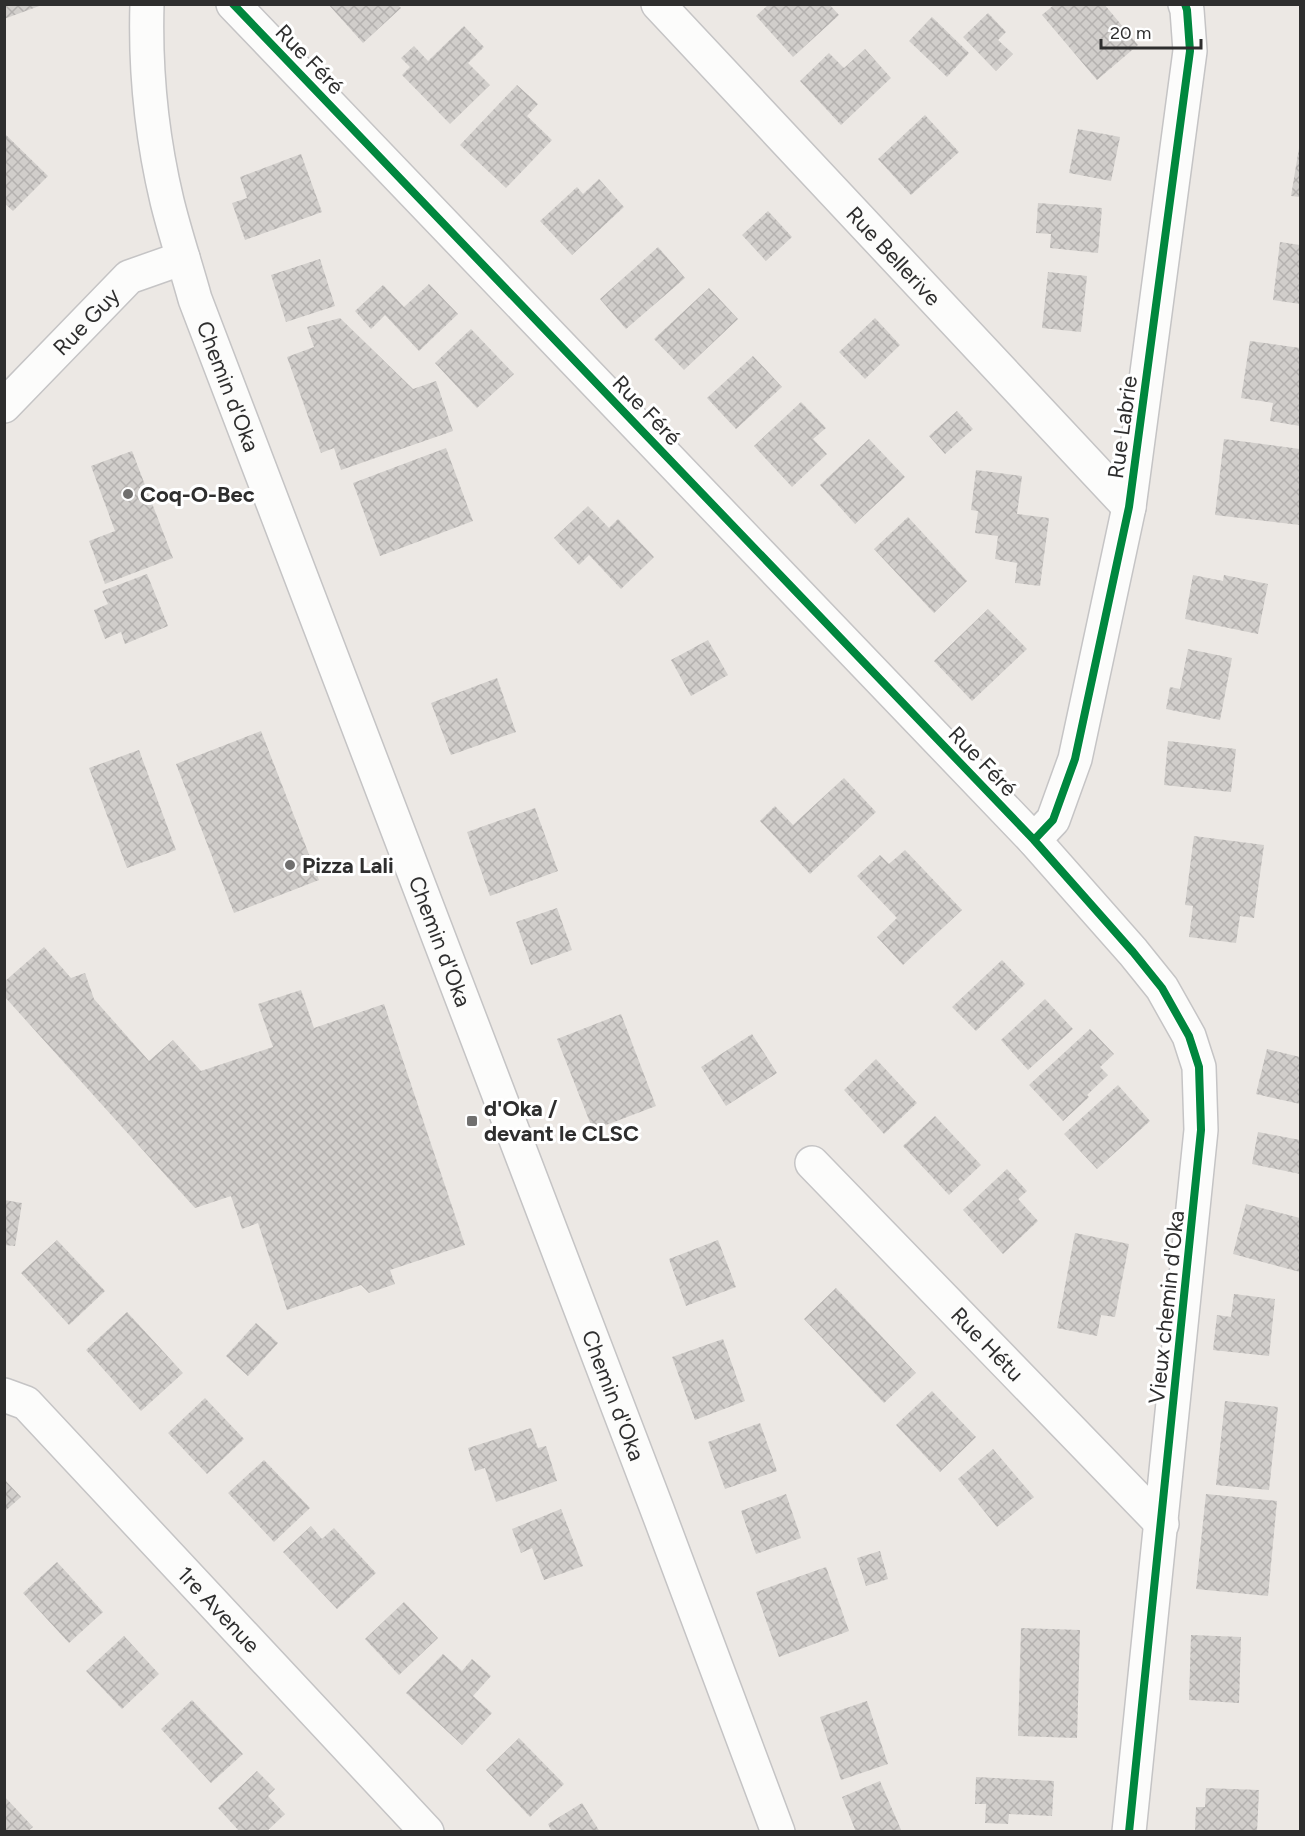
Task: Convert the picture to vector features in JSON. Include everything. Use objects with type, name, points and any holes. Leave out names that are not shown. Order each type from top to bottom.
[{"type":"street","name":"Chemin d'Oka","points":[[147,4],[150,86],[157,149],[168,203],[195,298],[778,1832]]},
{"type":"street","name":"Rue Féré","points":[[234,4],[1034,840]]},
{"type":"street","name":"Rue Bellerive","points":[[658,4],[1129,507]]},
{"type":"street","name":"Rue Labrie","points":[[1034,840],[1053,820],[1075,759],[1129,507],[1190,51],[1185,4]]},
{"type":"street","name":"Rue Guy","points":[[4,406],[129,277],[183,258]]},
{"type":"street","name":"Vieux chemin d'Oka","points":[[1034,840],[1162,988],[1189,1036],[1199,1067],[1201,1130],[1130,1832]]},
{"type":"street","name":"Rue Hétu","points":[[813,1163],[1162,1524]]},
{"type":"street","name":"1re Avenue","points":[[4,1395],[26,1403],[427,1832]]},
{"type":"building","points":[[4,4],[42,4],[42,5],[4,19]]},
{"type":"building","points":[[328,4],[397,4],[401,8],[363,43]]},
{"type":"building","points":[[769,4],[829,4],[839,15],[793,57],[756,16]]},
{"type":"building","points":[[1055,4],[1104,4],[1138,45],[1097,80],[1042,15]]},
{"type":"building","points":[[988,13],[1006,32],[998,40],[1013,54],[996,71],[963,37]]},
{"type":"building","points":[[932,17],[969,53],[947,77],[909,41]]},
{"type":"building","points":[[464,26],[484,47],[468,63],[490,85],[450,124],[402,75],[410,67],[401,58],[414,46],[428,61]]},
{"type":"building","points":[[865,49],[891,78],[841,125],[800,81],[829,53],[844,68]]},
{"type":"building","points":[[517,85],[538,104],[527,116],[552,140],[506,188],[460,145]]},
{"type":"building","points":[[925,115],[959,152],[911,195],[878,159]]},
{"type":"building","points":[[1078,129],[1120,137],[1111,181],[1069,173]]},
{"type":"building","points":[[4,133],[48,176],[13,211],[4,203]]},
{"type":"building","points":[[1300,148],[1300,197],[1291,196]]},
{"type":"building","points":[[301,154],[322,212],[245,240],[232,203],[247,198],[240,177]]},
{"type":"building","points":[[599,179],[624,207],[572,255],[540,221],[577,187],[583,194]]},
{"type":"building","points":[[1038,203],[1102,208],[1098,253],[1050,248],[1051,234],[1036,233]]},
{"type":"building","points":[[768,211],[792,237],[766,261],[742,235]]},
{"type":"building","points":[[1280,242],[1300,245],[1300,304],[1273,300]]},
{"type":"building","points":[[658,247],[685,278],[626,329],[600,299]]},
{"type":"building","points":[[320,259],[335,306],[286,322],[271,275]]},
{"type":"building","points":[[1048,272],[1087,276],[1081,332],[1042,328]]},
{"type":"building","points":[[429,284],[458,314],[419,351],[385,315],[371,329],[355,311],[383,285],[404,307]]},
{"type":"building","points":[[709,288],[738,319],[684,370],[654,339]]},
{"type":"building","points":[[340,318],[413,389],[436,381],[453,431],[341,470],[334,448],[321,453],[287,357],[314,347],[307,327]]},
{"type":"building","points":[[875,318],[900,345],[865,379],[839,352]]},
{"type":"building","points":[[471,329],[514,374],[477,408],[435,363]]},
{"type":"building","points":[[1250,341],[1300,348],[1300,426],[1270,421],[1273,403],[1241,398]]},
{"type":"building","points":[[753,356],[782,387],[736,429],[707,398]]},
{"type":"building","points":[[801,402],[826,428],[813,439],[827,454],[792,487],[754,446]]},
{"type":"building","points":[[957,411],[973,429],[945,454],[929,436]]},
{"type":"building","points":[[869,439],[905,477],[855,524],[820,485]]},
{"type":"building","points":[[1224,439],[1300,449],[1300,525],[1215,515]]},
{"type":"building","points":[[446,448],[473,521],[380,556],[353,483]]},
{"type":"building","points":[[132,451],[173,558],[105,584],[89,541],[115,531],[91,466]]},
{"type":"building","points":[[976,470],[1022,476],[1017,514],[1049,518],[1040,586],[1015,583],[1017,563],[995,559],[998,536],[975,533],[978,511],[971,510]]},
{"type":"building","points":[[588,506],[609,528],[618,519],[654,557],[621,589],[589,555],[579,565],[554,538]]},
{"type":"building","points":[[908,517],[967,581],[934,613],[874,549]]},
{"type":"building","points":[[147,574],[168,626],[125,644],[121,632],[105,639],[94,610],[108,604],[102,591]]},
{"type":"building","points":[[1193,575],[1223,581],[1224,575],[1268,584],[1258,634],[1185,619]]},
{"type":"building","points":[[988,609],[1027,649],[972,701],[934,661]]},
{"type":"building","points":[[708,640],[728,675],[691,696],[671,660]]},
{"type":"building","points":[[1188,649],[1232,658],[1220,720],[1166,709],[1170,687],[1180,689]]},
{"type":"building","points":[[497,678],[516,732],[451,755],[431,703]]},
{"type":"building","points":[[261,731],[319,880],[234,913],[176,764]]},
{"type":"building","points":[[1168,741],[1236,749],[1231,792],[1164,785]]},
{"type":"building","points":[[139,750],[176,850],[127,868],[89,768]]},
{"type":"building","points":[[844,778],[876,812],[810,874],[760,821],[775,806],[793,825]]},
{"type":"building","points":[[535,808],[558,871],[490,896],[467,832]]},
{"type":"building","points":[[1194,836],[1264,845],[1254,918],[1240,916],[1236,943],[1189,937],[1193,906],[1185,905]]},
{"type":"building","points":[[905,850],[962,910],[903,965],[877,937],[897,918],[857,876],[880,855],[889,864]]},
{"type":"building","points":[[557,908],[572,950],[531,965],[516,922]]},
{"type":"building","points":[[44,947],[71,978],[85,973],[94,999],[149,1061],[173,1040],[201,1071],[273,1047],[258,1004],[301,990],[314,1028],[384,1004],[465,1245],[390,1270],[395,1284],[369,1293],[361,1285],[287,1310],[258,1223],[242,1229],[231,1196],[195,1208],[4,996],[4,982]]},
{"type":"building","points":[[1002,960],[1025,984],[976,1031],[952,1007]]},
{"type":"building","points":[[1045,999],[1073,1029],[1028,1070],[1001,1040]]},
{"type":"building","points":[[621,1014],[656,1106],[593,1130],[557,1039]]},
{"type":"building","points":[[1090,1029],[1114,1054],[1100,1067],[1108,1075],[1087,1095],[1089,1097],[1063,1121],[1029,1085]]},
{"type":"building","points":[[752,1034],[777,1073],[726,1106],[701,1067]]},
{"type":"building","points":[[1267,1049],[1300,1057],[1300,1104],[1256,1094]]},
{"type":"building","points":[[876,1059],[917,1103],[884,1134],[844,1090]]},
{"type":"building","points":[[1118,1085],[1150,1121],[1097,1169],[1064,1134]]},
{"type":"building","points":[[935,1116],[981,1165],[949,1195],[903,1146]]},
{"type":"building","points":[[1258,1132],[1300,1140],[1300,1174],[1252,1164]]},
{"type":"building","points":[[1007,1169],[1027,1191],[1018,1199],[1038,1221],[1003,1254],[963,1210]]},
{"type":"building","points":[[4,1200],[22,1203],[15,1246],[4,1245]]},
{"type":"building","points":[[1246,1204],[1300,1218],[1300,1272],[1233,1254]]},
{"type":"building","points":[[1075,1233],[1129,1244],[1115,1317],[1101,1315],[1097,1336],[1057,1328]]},
{"type":"building","points":[[57,1240],[105,1291],[69,1325],[21,1273]]},
{"type":"building","points":[[718,1240],[736,1287],[686,1306],[669,1259]]},
{"type":"building","points":[[836,1288],[916,1373],[884,1403],[804,1319]]},
{"type":"building","points":[[1234,1294],[1275,1299],[1269,1356],[1213,1350],[1217,1315],[1231,1317]]},
{"type":"building","points":[[127,1312],[183,1373],[141,1411],[86,1350]]},
{"type":"building","points":[[256,1323],[278,1343],[248,1376],[226,1356]]},
{"type":"building","points":[[723,1339],[745,1401],[695,1420],[672,1357]]},
{"type":"building","points":[[932,1391],[976,1437],[940,1472],[896,1425]]},
{"type":"building","points":[[205,1398],[244,1439],[207,1474],[168,1433]]},
{"type":"building","points":[[1225,1401],[1278,1407],[1269,1490],[1216,1485]]},
{"type":"building","points":[[760,1423],[777,1471],[725,1489],[708,1442]]},
{"type":"building","points":[[531,1428],[538,1448],[546,1446],[557,1481],[496,1502],[485,1468],[475,1471],[468,1448]]},
{"type":"building","points":[[993,1449],[1034,1497],[997,1527],[958,1479]]},
{"type":"building","points":[[264,1460],[310,1508],[274,1542],[228,1493]]},
{"type":"building","points":[[4,1479],[21,1497],[4,1512]]},
{"type":"building","points":[[786,1494],[801,1538],[756,1554],[741,1511]]},
{"type":"building","points":[[1206,1494],[1277,1501],[1268,1596],[1196,1589]]},
{"type":"building","points":[[561,1509],[583,1566],[544,1580],[532,1548],[521,1553],[512,1529]]},
{"type":"building","points":[[311,1526],[322,1539],[334,1528],[376,1573],[337,1609],[283,1552]]},
{"type":"building","points":[[880,1551],[888,1579],[866,1586],[857,1558]]},
{"type":"building","points":[[57,1562],[103,1612],[69,1643],[23,1593]]},
{"type":"building","points":[[826,1567],[849,1631],[779,1657],[756,1592]]},
{"type":"building","points":[[404,1602],[438,1638],[399,1675],[365,1639]]},
{"type":"building","points":[[1021,1628],[1080,1630],[1077,1738],[1018,1736]]},
{"type":"building","points":[[1191,1635],[1241,1637],[1239,1703],[1189,1700]]},
{"type":"building","points":[[124,1636],[159,1674],[122,1709],[86,1671]]},
{"type":"building","points":[[443,1654],[462,1671],[472,1659],[491,1676],[473,1696],[492,1713],[462,1745],[406,1693]]},
{"type":"building","points":[[192,1700],[243,1754],[211,1783],[161,1729]]},
{"type":"building","points":[[867,1701],[888,1764],[841,1780],[820,1717]]},
{"type":"building","points":[[519,1738],[564,1784],[530,1817],[486,1770]]},
{"type":"building","points":[[257,1771],[275,1789],[268,1796],[285,1814],[266,1832],[240,1832],[218,1808]]},
{"type":"building","points":[[976,1777],[1054,1781],[1052,1816],[1009,1814],[1008,1824],[985,1823],[986,1804],[975,1804]]},
{"type":"building","points":[[880,1781],[902,1832],[856,1832],[842,1797]]},
{"type":"building","points":[[1206,1788],[1259,1790],[1257,1832],[1195,1832],[1196,1807],[1205,1807]]},
{"type":"building","points":[[4,1796],[33,1827],[27,1832],[4,1832]]},
{"type":"building","points":[[582,1803],[600,1832],[552,1832],[548,1824]]},
{"type":"cycle path","points":[[233,4],[1034,840],[1162,988],[1189,1036],[1199,1067],[1201,1130],[1129,1832]]},
{"type":"cycle path","points":[[1034,840],[1053,820],[1075,759],[1129,507],[1190,51],[1185,4]]},
{"type":"place","name":"Coq-O-Bec","points":[[128,494]]},
{"type":"place","name":"Pizza Lali","points":[[290,865]]},
{"type":"place","name":"d'Oka / devant le CLSC","points":[[472,1121]]}]
